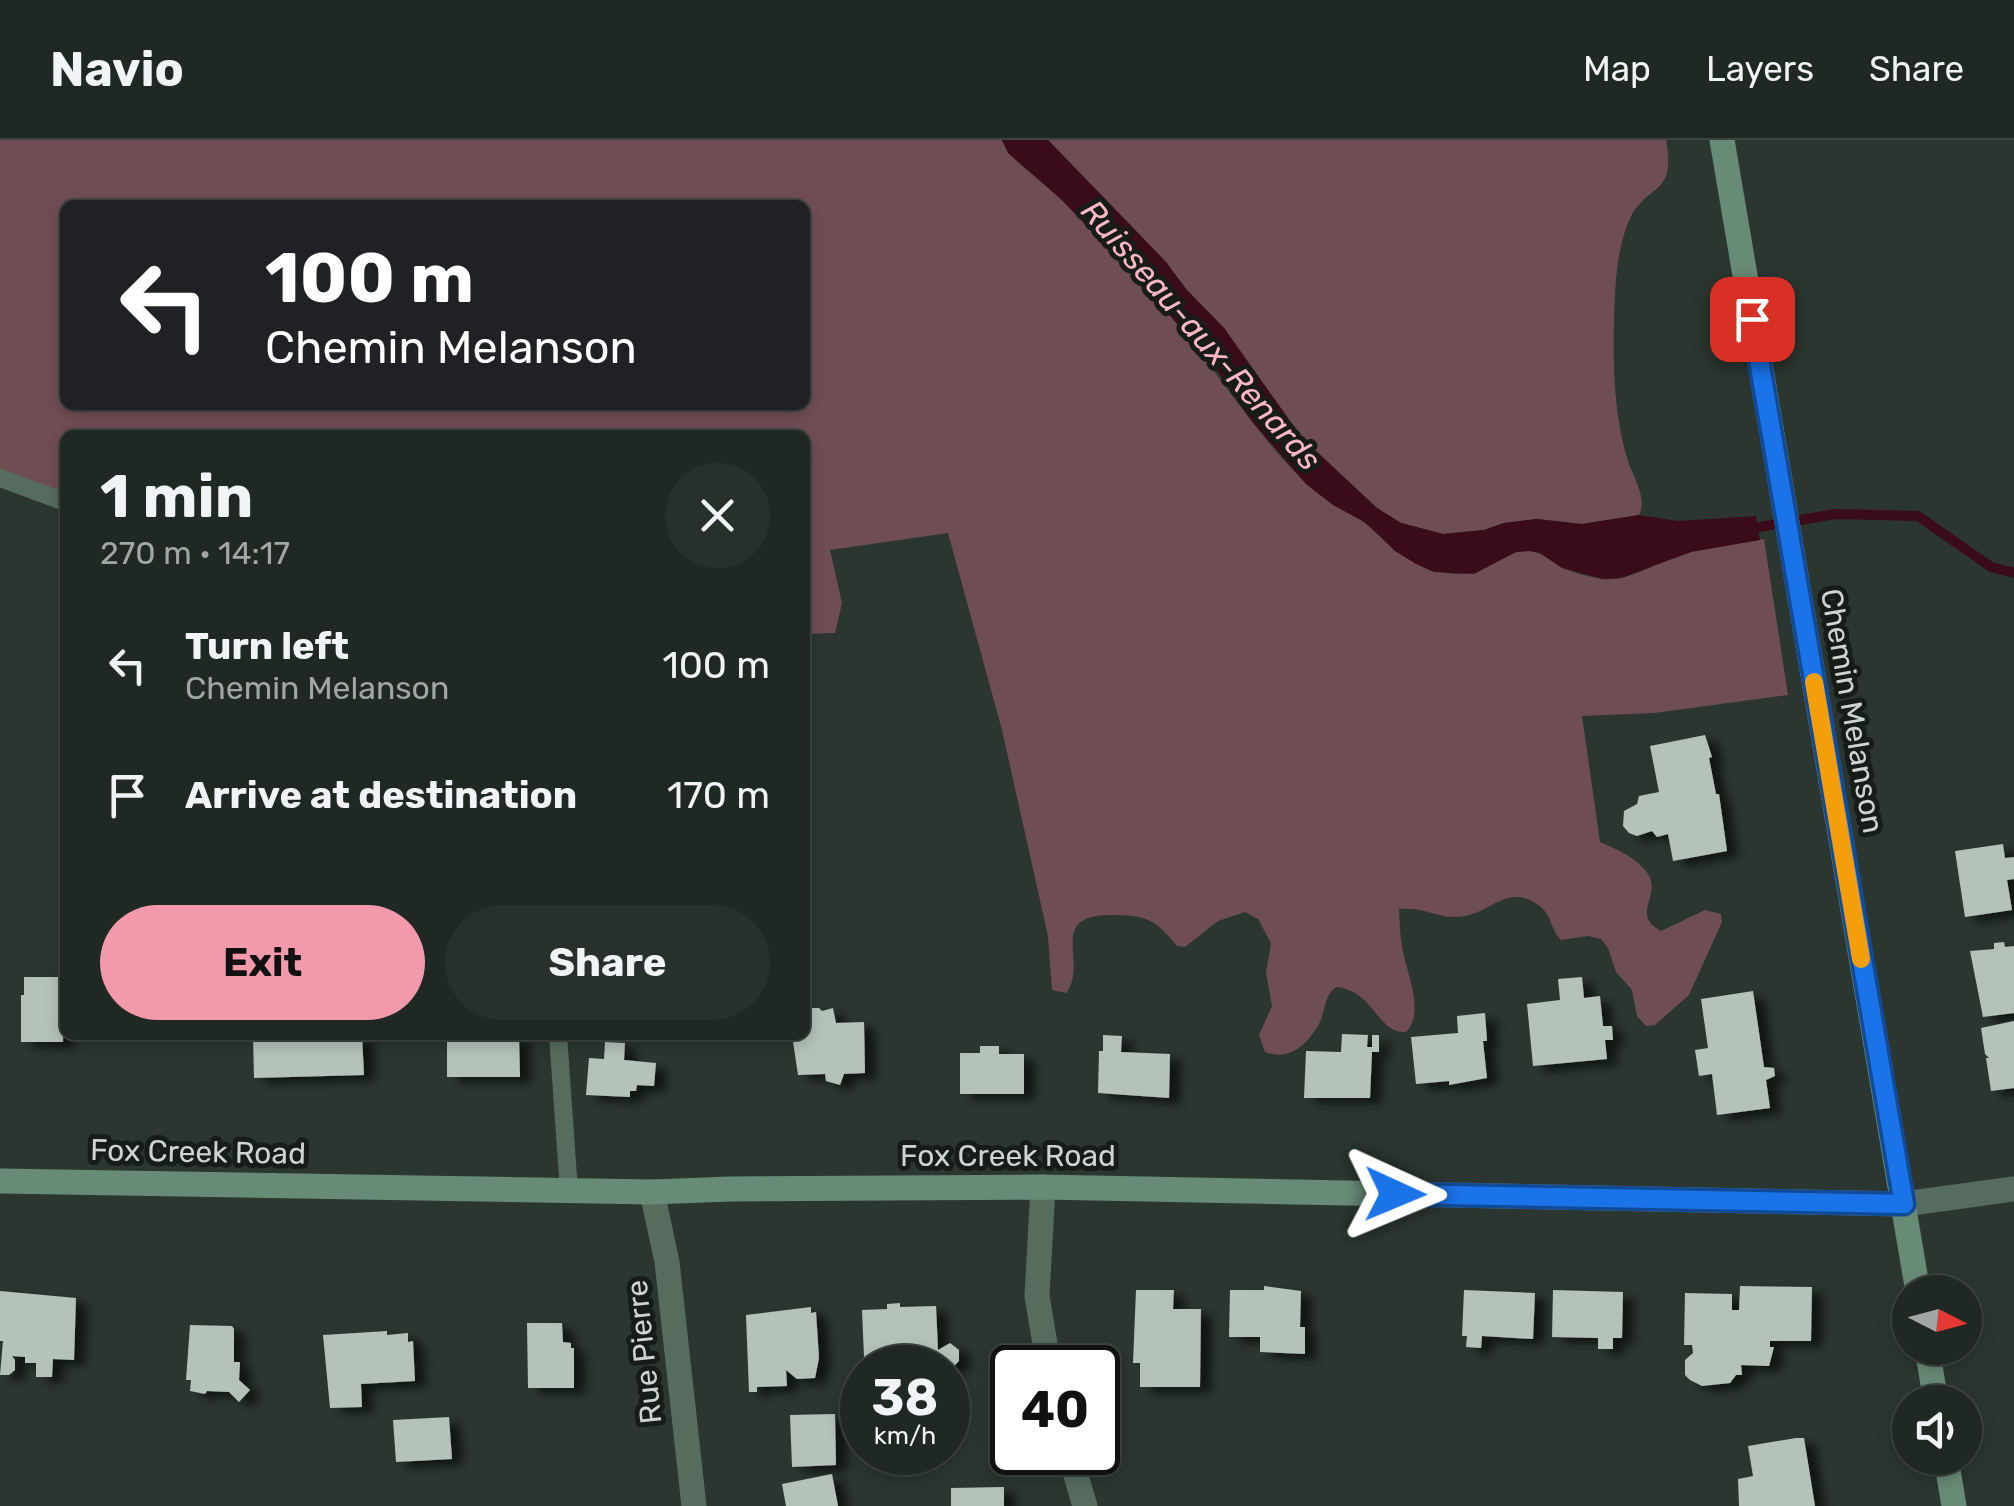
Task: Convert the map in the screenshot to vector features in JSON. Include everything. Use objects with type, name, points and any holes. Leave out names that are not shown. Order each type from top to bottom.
[{"type":"street","name":"Chemin Melanson","points":[[1722,140],[1915,1275]]},
{"type":"street","name":"Fox Creek Road","points":[[0,1181],[652,1192],[730,1188],[1043,1187],[1904,1204],[2014,1188]]},
{"type":"street","points":[[1043,1187],[1037,1296],[1045,1345]]},
{"type":"street","name":"Rue Pierre","points":[[652,1192],[667,1262],[694,1506]]},
{"type":"street","points":[[1076,1475],[1085,1506]]},
{"type":"street","points":[[1949,1475],[1954,1506]]},
{"type":"lane","points":[[0,478],[60,500]]},
{"type":"lane","points":[[558,1040],[570,1191]]},
{"type":"shaded area","points":[[0,140],[1002,140],[1019,163],[1055,193],[1164,309],[1288,465],[1315,491],[1416,563],[1441,572],[1465,574],[1507,556],[1531,551],[1575,572],[1612,579],[1633,575],[1691,551],[1764,539],[1788,695],[1654,713],[1582,716],[1600,842],[1633,859],[1648,874],[1652,890],[1647,912],[1652,925],[1661,931],[1705,910],[1721,914],[1722,922],[1689,995],[1655,1025],[1646,1026],[1637,1016],[1632,990],[1616,972],[1601,939],[1588,936],[1561,940],[1541,907],[1518,897],[1466,916],[1399,909],[1415,1006],[1406,1032],[1388,1026],[1359,996],[1336,987],[1309,1039],[1282,1055],[1265,1052],[1259,1035],[1272,1006],[1266,973],[1271,943],[1258,919],[1245,912],[1218,921],[1185,947],[1177,946],[1157,925],[1137,917],[1116,915],[1081,922],[1074,931],[1072,981],[1066,993],[1052,990],[1048,936],[1002,730],[948,533],[830,550],[842,603],[835,633],[810,634],[810,430],[60,430],[60,494],[0,472]]},
{"type":"shaded area","points":[[1048,140],[1666,140],[1667,172],[1628,223],[1616,284],[1617,407],[1627,458],[1640,494],[1639,515],[1582,524],[1537,519],[1443,534],[1401,523],[1377,508],[1302,438],[1224,328]]},
{"type":"water","points":[[1002,140],[1048,140],[1224,328],[1302,438],[1377,508],[1401,523],[1443,534],[1537,519],[1582,524],[1639,515],[1678,521],[1756,516],[1760,540],[1691,552],[1621,578],[1603,579],[1562,568],[1530,551],[1516,552],[1474,574],[1434,572],[1416,564],[1395,551],[1366,523],[1306,484],[1162,306],[1063,201],[1008,153]]},
{"type":"building","points":[[1705,735],[1727,851],[1673,861],[1668,834],[1657,837],[1652,831],[1637,836],[1629,833],[1623,826],[1624,811],[1637,804],[1639,796],[1659,792],[1650,746]]},
{"type":"building","points":[[2003,844],[2005,858],[2014,857],[2014,879],[2007,880],[2012,910],[1965,917],[1955,851]]},
{"type":"building","points":[[2004,942],[2005,947],[2014,946],[2014,1013],[1983,1017],[1970,951],[1994,949],[1994,943]]},
{"type":"building","points":[[24,977],[60,977],[63,1042],[21,1042]]},
{"type":"building","points":[[1582,977],[1584,998],[1600,996],[1603,1026],[1612,1026],[1613,1040],[1605,1040],[1607,1059],[1533,1066],[1527,1004],[1560,1000],[1558,979]]},
{"type":"building","points":[[1753,991],[1764,1067],[1774,1068],[1775,1076],[1766,1080],[1770,1108],[1717,1115],[1712,1074],[1699,1076],[1695,1050],[1708,1048],[1701,999]]},
{"type":"building","points":[[810,1008],[833,1008],[836,1023],[864,1022],[865,1073],[844,1074],[840,1085],[826,1081],[825,1074],[798,1075],[793,1040],[810,1040]]},
{"type":"building","points":[[1485,1013],[1487,1078],[1449,1085],[1449,1081],[1416,1084],[1411,1037],[1458,1033],[1457,1016]]},
{"type":"building","points":[[2014,1021],[2014,1088],[1991,1091],[1989,1058],[1981,1028]]},
{"type":"building","points":[[1342,1034],[1368,1035],[1367,1047],[1372,1047],[1372,1035],[1379,1035],[1379,1052],[1372,1052],[1370,1098],[1304,1098],[1306,1051],[1341,1052]]},
{"type":"building","points":[[1103,1035],[1122,1036],[1121,1052],[1170,1054],[1169,1098],[1098,1093]]},
{"type":"building","points":[[253,1040],[362,1040],[364,1075],[254,1078]]},
{"type":"building","points":[[447,1040],[519,1040],[520,1077],[447,1077]]},
{"type":"building","points":[[605,1042],[625,1043],[624,1060],[656,1063],[654,1086],[637,1085],[636,1091],[630,1091],[630,1097],[586,1095],[589,1058],[604,1059]]},
{"type":"building","points":[[980,1046],[999,1046],[999,1054],[1024,1054],[1024,1094],[960,1094],[960,1053],[980,1053]]},
{"type":"building","points":[[1264,1286],[1301,1291],[1300,1327],[1305,1327],[1305,1354],[1260,1352],[1260,1337],[1229,1337],[1230,1290],[1264,1290]]},
{"type":"building","points":[[1740,1286],[1812,1287],[1811,1341],[1770,1341],[1770,1347],[1774,1347],[1769,1366],[1741,1365],[1742,1375],[1736,1375],[1730,1383],[1702,1386],[1685,1375],[1685,1360],[1693,1353],[1692,1345],[1684,1345],[1685,1293],[1732,1294],[1732,1310],[1739,1310]]},
{"type":"building","points":[[1136,1290],[1174,1290],[1173,1309],[1201,1309],[1200,1387],[1140,1387],[1140,1363],[1133,1363]]},
{"type":"building","points":[[1464,1290],[1535,1293],[1533,1339],[1482,1336],[1481,1348],[1466,1347],[1467,1336],[1462,1336]]},
{"type":"building","points":[[1553,1290],[1623,1292],[1622,1338],[1613,1338],[1613,1349],[1598,1349],[1598,1338],[1552,1337]]},
{"type":"building","points":[[0,1291],[76,1298],[74,1360],[53,1359],[52,1377],[36,1377],[36,1363],[25,1363],[25,1357],[12,1356],[15,1370],[0,1375]]},
{"type":"building","points":[[887,1304],[936,1306],[938,1345],[863,1345],[862,1310],[887,1309]]},
{"type":"building","points":[[811,1307],[811,1313],[816,1312],[819,1358],[815,1378],[797,1379],[786,1370],[787,1386],[757,1387],[757,1392],[749,1392],[746,1315]]},
{"type":"building","points":[[527,1323],[562,1323],[563,1342],[574,1348],[574,1388],[528,1388]]},
{"type":"building","points":[[190,1325],[234,1329],[234,1362],[240,1362],[239,1380],[250,1390],[239,1402],[229,1392],[190,1391],[191,1380],[186,1380]]},
{"type":"building","points":[[387,1331],[387,1335],[408,1333],[408,1342],[413,1341],[415,1381],[361,1384],[362,1407],[330,1408],[323,1335]]},
{"type":"building","points":[[835,1414],[836,1465],[792,1467],[790,1415]]},
{"type":"building","points":[[449,1417],[452,1459],[396,1462],[393,1420]]},
{"type":"building","points":[[1804,1438],[1815,1506],[1739,1506],[1738,1479],[1753,1476],[1748,1446]]},
{"type":"building","points":[[832,1474],[838,1506],[786,1506],[782,1484]]},
{"type":"building","points":[[1004,1487],[1004,1506],[951,1506],[951,1488]]},
{"type":"waterway","name":"Ruisseau-aux-Renards","points":[[1748,529],[1835,514],[1918,516],[1991,567],[2014,573]]},
{"type":"slow traffic","points":[[1814,682],[1861,959]]},
{"type":"route","points":[[1395,1194],[1904,1204],[1752,319]]}]
